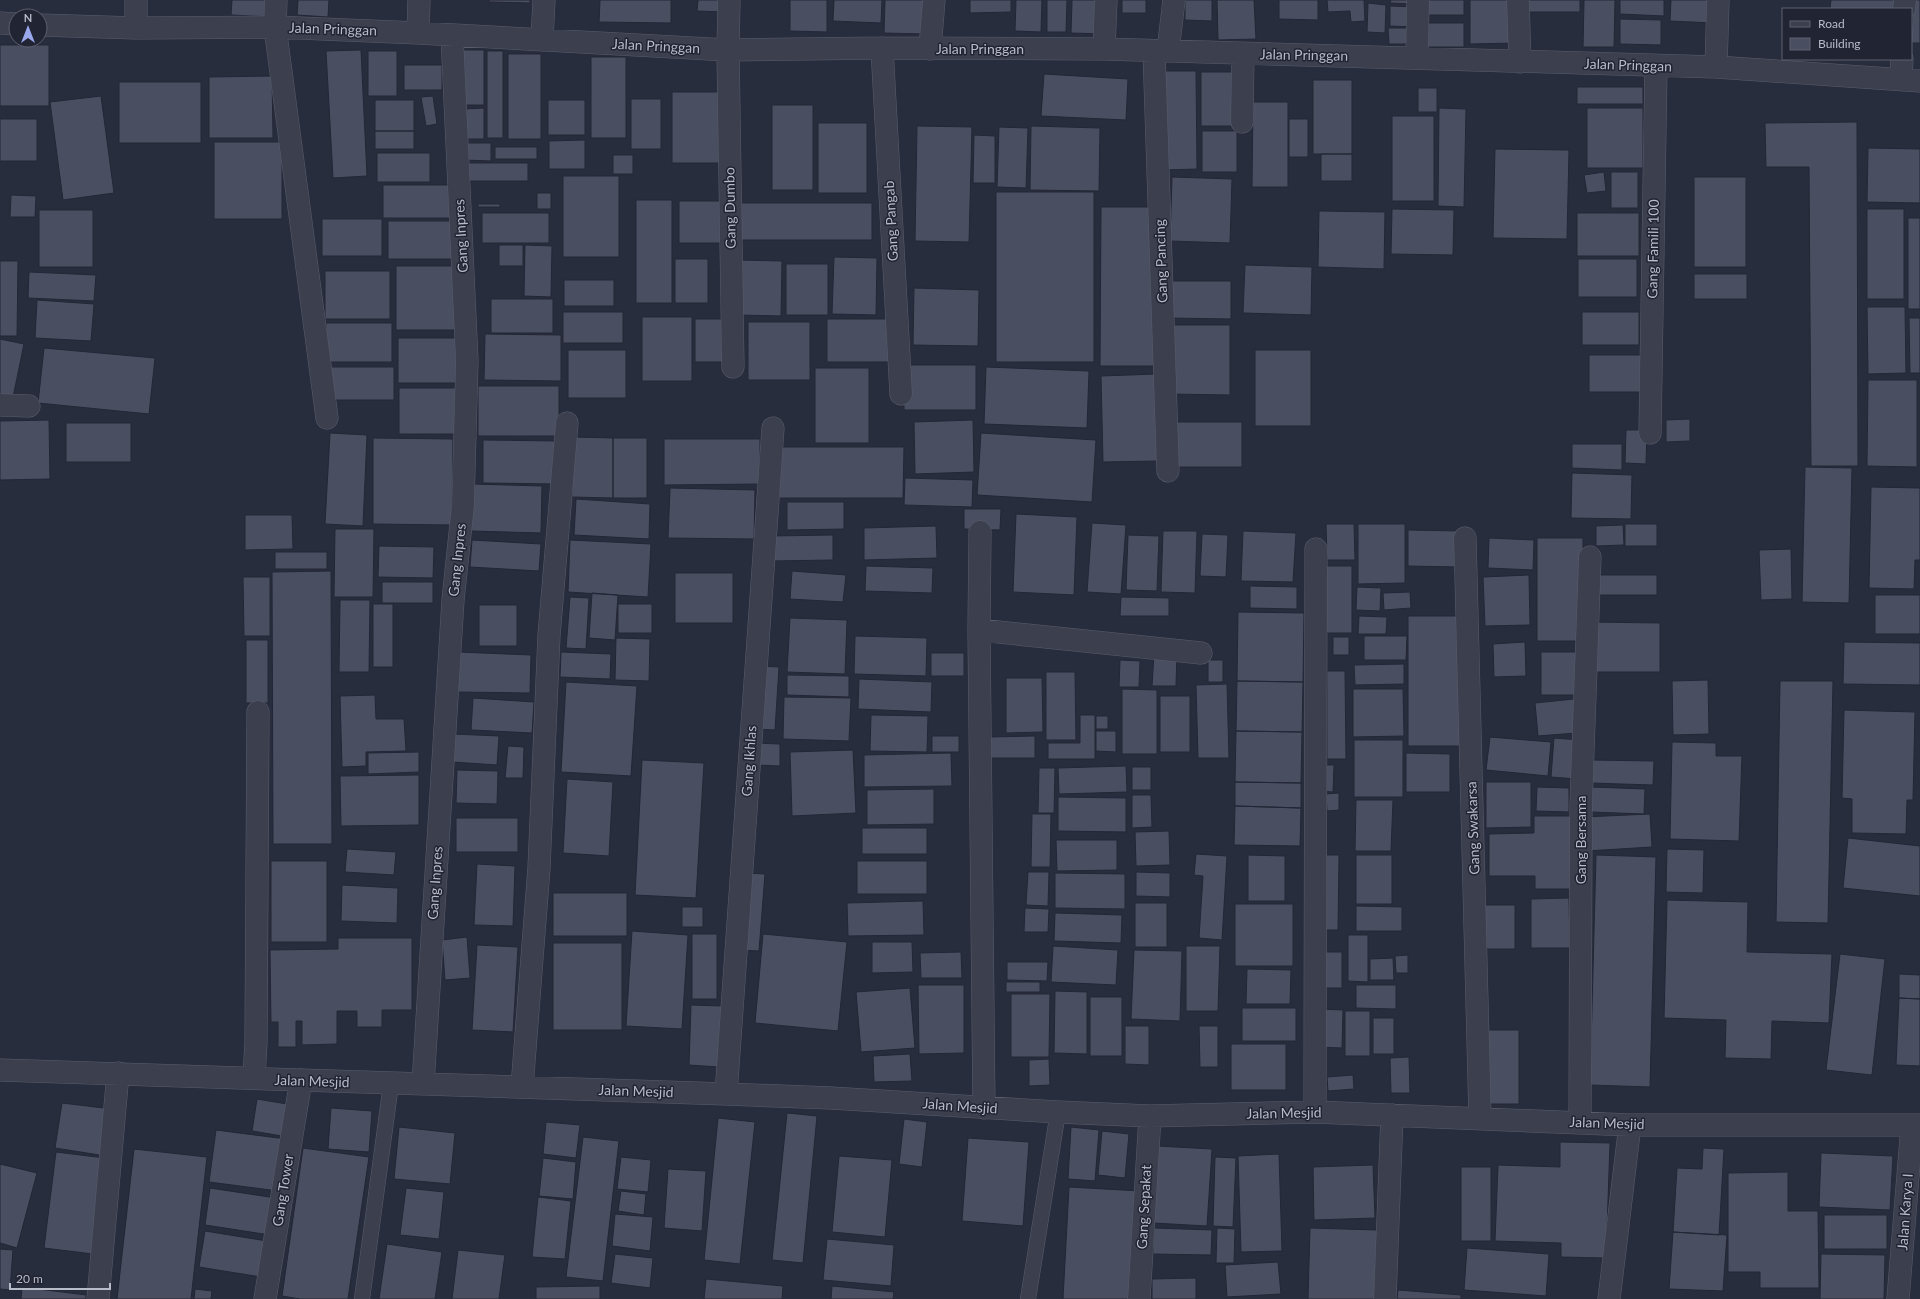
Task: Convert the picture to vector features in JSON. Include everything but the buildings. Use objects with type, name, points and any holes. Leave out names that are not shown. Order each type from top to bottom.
[{"type":"street","points":[[136,0],[136,28]]},
{"type":"street","points":[[276,0],[275,27],[327,418]]},
{"type":"street","points":[[418,33],[419,0]]},
{"type":"street","points":[[542,40],[544,0]]},
{"type":"street","name":"Gang Dumbo","points":[[729,0],[728,50],[733,367]]},
{"type":"street","points":[[930,49],[934,0]]},
{"type":"street","points":[[1104,49],[1106,0]]},
{"type":"street","name":"Gang Pancing","points":[[1168,471],[1161,51],[1174,0]]},
{"type":"street","points":[[1416,58],[1418,0]]},
{"type":"street","points":[[1518,0],[1520,62]]},
{"type":"street","points":[[1716,67],[1718,0]]},
{"type":"street","name":"Jalan Pringgan","points":[[48,25],[136,28],[275,27],[418,33],[728,50],[882,48],[1104,49],[1908,73]]},
{"type":"street","name":"Gang Inpres","points":[[423,1084],[453,600],[464,498],[467,361],[452,36]]},
{"type":"street","name":"Gang Pangab","points":[[882,48],[901,394]]},
{"type":"street","points":[[1242,122],[1243,54]]},
{"type":"street","name":"Gang Famili 100","points":[[1650,433],[1656,66]]},
{"type":"street","points":[[0,405],[29,406]]},
{"type":"street","points":[[522,1087],[539,868],[549,635],[567,423]]},
{"type":"street","name":"Gang Ikhlas","points":[[726,1094],[773,428]]},
{"type":"street","points":[[980,532],[979,630],[984,1108]]},
{"type":"street","name":"Gang Swakarsa","points":[[1465,538],[1480,1118]]},
{"type":"street","points":[[1315,1112],[1316,549]]},
{"type":"street","name":"Gang Bersama","points":[[1580,1122],[1581,805],[1590,557]]},
{"type":"street","points":[[979,630],[1201,653]]},
{"type":"street","points":[[254,1078],[256,1042],[258,712]]},
{"type":"street","name":"Jalan Mesjid","points":[[0,1070],[726,1094],[1150,1116],[1315,1112],[1630,1125],[1916,1126]]},
{"type":"street","points":[[98,1299],[118,1073]]},
{"type":"street","name":"Gang Tower","points":[[265,1299],[301,1080]]},
{"type":"street","points":[[1385,1299],[1392,1115]]},
{"type":"street","name":"Gang Sepakat","points":[[1139,1299],[1150,1116]]},
{"type":"street","points":[[1609,1299],[1630,1125]]},
{"type":"street","name":"Jalan Karya I","points":[[1898,1299],[1916,1126]]},
{"type":"lane","points":[[362,1299],[391,1084]]},
{"type":"lane","points":[[1028,1299],[1058,1112]]}]
